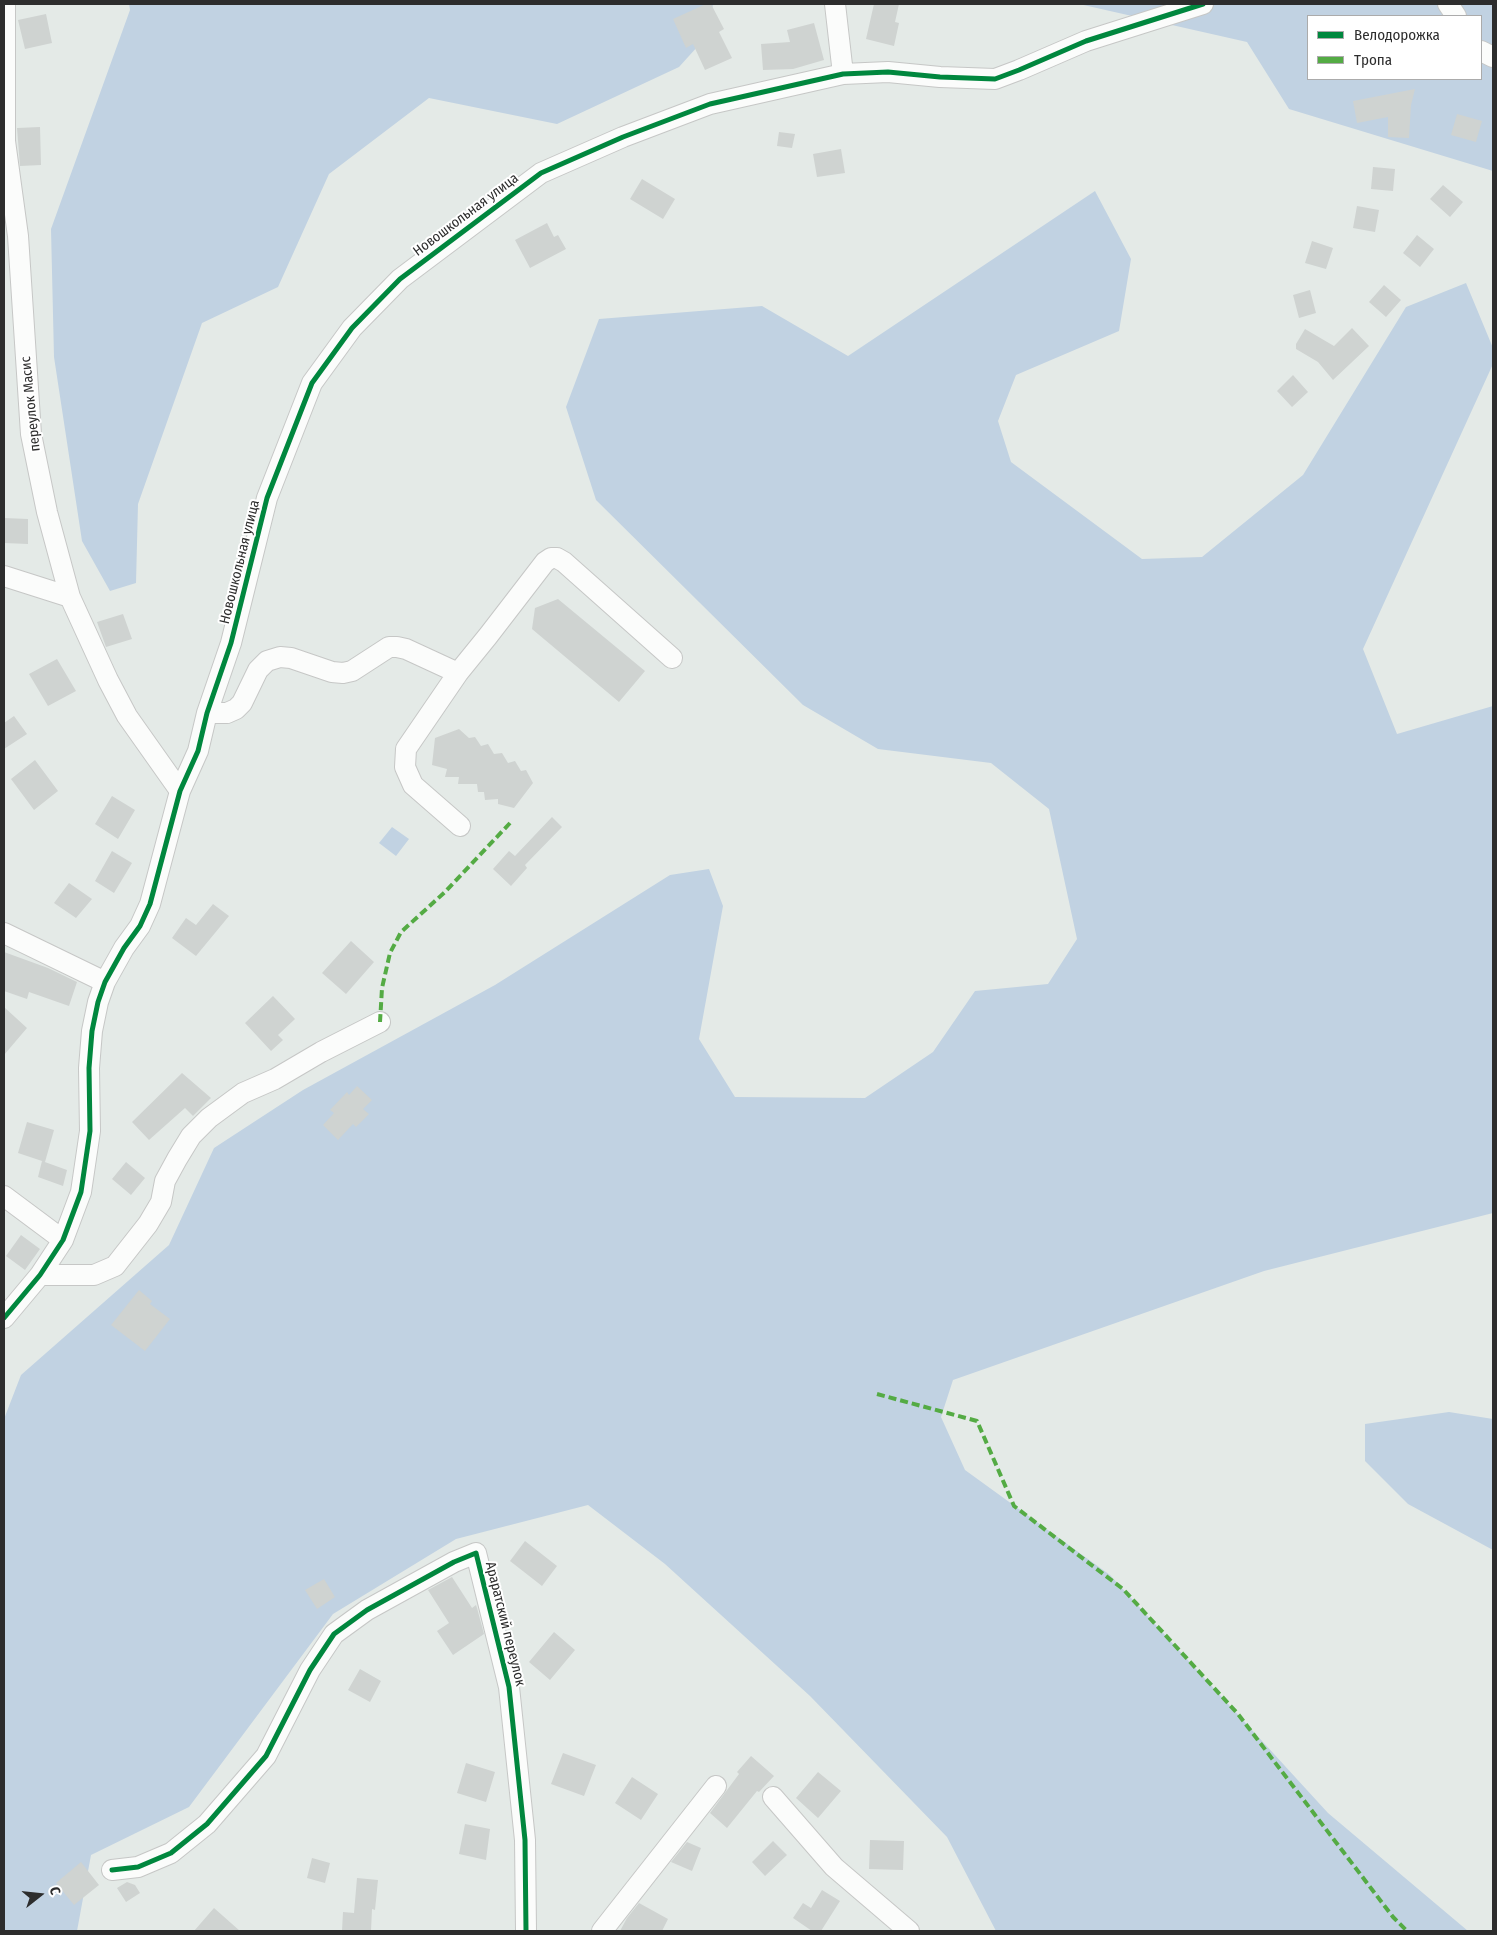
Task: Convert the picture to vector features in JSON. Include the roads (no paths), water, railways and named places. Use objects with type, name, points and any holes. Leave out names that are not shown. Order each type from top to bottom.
[{"type":"street","name":"переулок Масис","points":[[5,4],[5,142],[11,237],[31,434],[47,512],[70,598],[108,680],[127,716],[180,791]]},
{"type":"street","points":[[835,4],[843,74]]},
{"type":"street","name":"Новошкольная улица","points":[[4,1318],[40,1275],[63,1240],[81,1192],[90,1131],[89,1068],[92,1031],[98,1002],[105,982],[124,948],[140,926],[150,904],[180,791],[198,751],[207,713],[231,643],[267,498],[312,383],[352,328],[400,279],[541,173],[623,137],[710,104],[843,74],[888,72],[940,77],[995,79],[1086,41],[1202,4]]},
{"type":"street","points":[[1448,4],[1455,15]]},
{"type":"street","points":[[1482,51],[1493,57]]},
{"type":"street","points":[[460,826],[413,785],[405,767],[406,749],[458,673],[545,562],[552,558],[557,558],[564,562],[672,658]]},
{"type":"street","points":[[4,576],[70,598]]},
{"type":"street","points":[[207,713],[227,713],[236,709],[242,703],[258,670],[267,661],[280,657],[291,658],[332,672],[343,673],[352,671],[389,648],[397,647],[406,649],[458,673]]},
{"type":"street","points":[[4,933],[105,982]]},
{"type":"street","points":[[40,1275],[94,1275],[115,1266],[148,1224],[161,1202],[165,1181],[191,1136],[209,1118],[243,1093],[275,1080],[321,1052],[380,1022]]},
{"type":"street","points":[[4,1196],[63,1240]]},
{"type":"street","name":"Араратский переулок","points":[[112,1870],[138,1867],[171,1854],[207,1824],[266,1756],[310,1670],[334,1634],[367,1610],[454,1562],[476,1553],[510,1687],[525,1840],[526,1931]]},
{"type":"street","points":[[602,1931],[716,1786]]},
{"type":"street","points":[[773,1798],[834,1867],[909,1931]]}]
